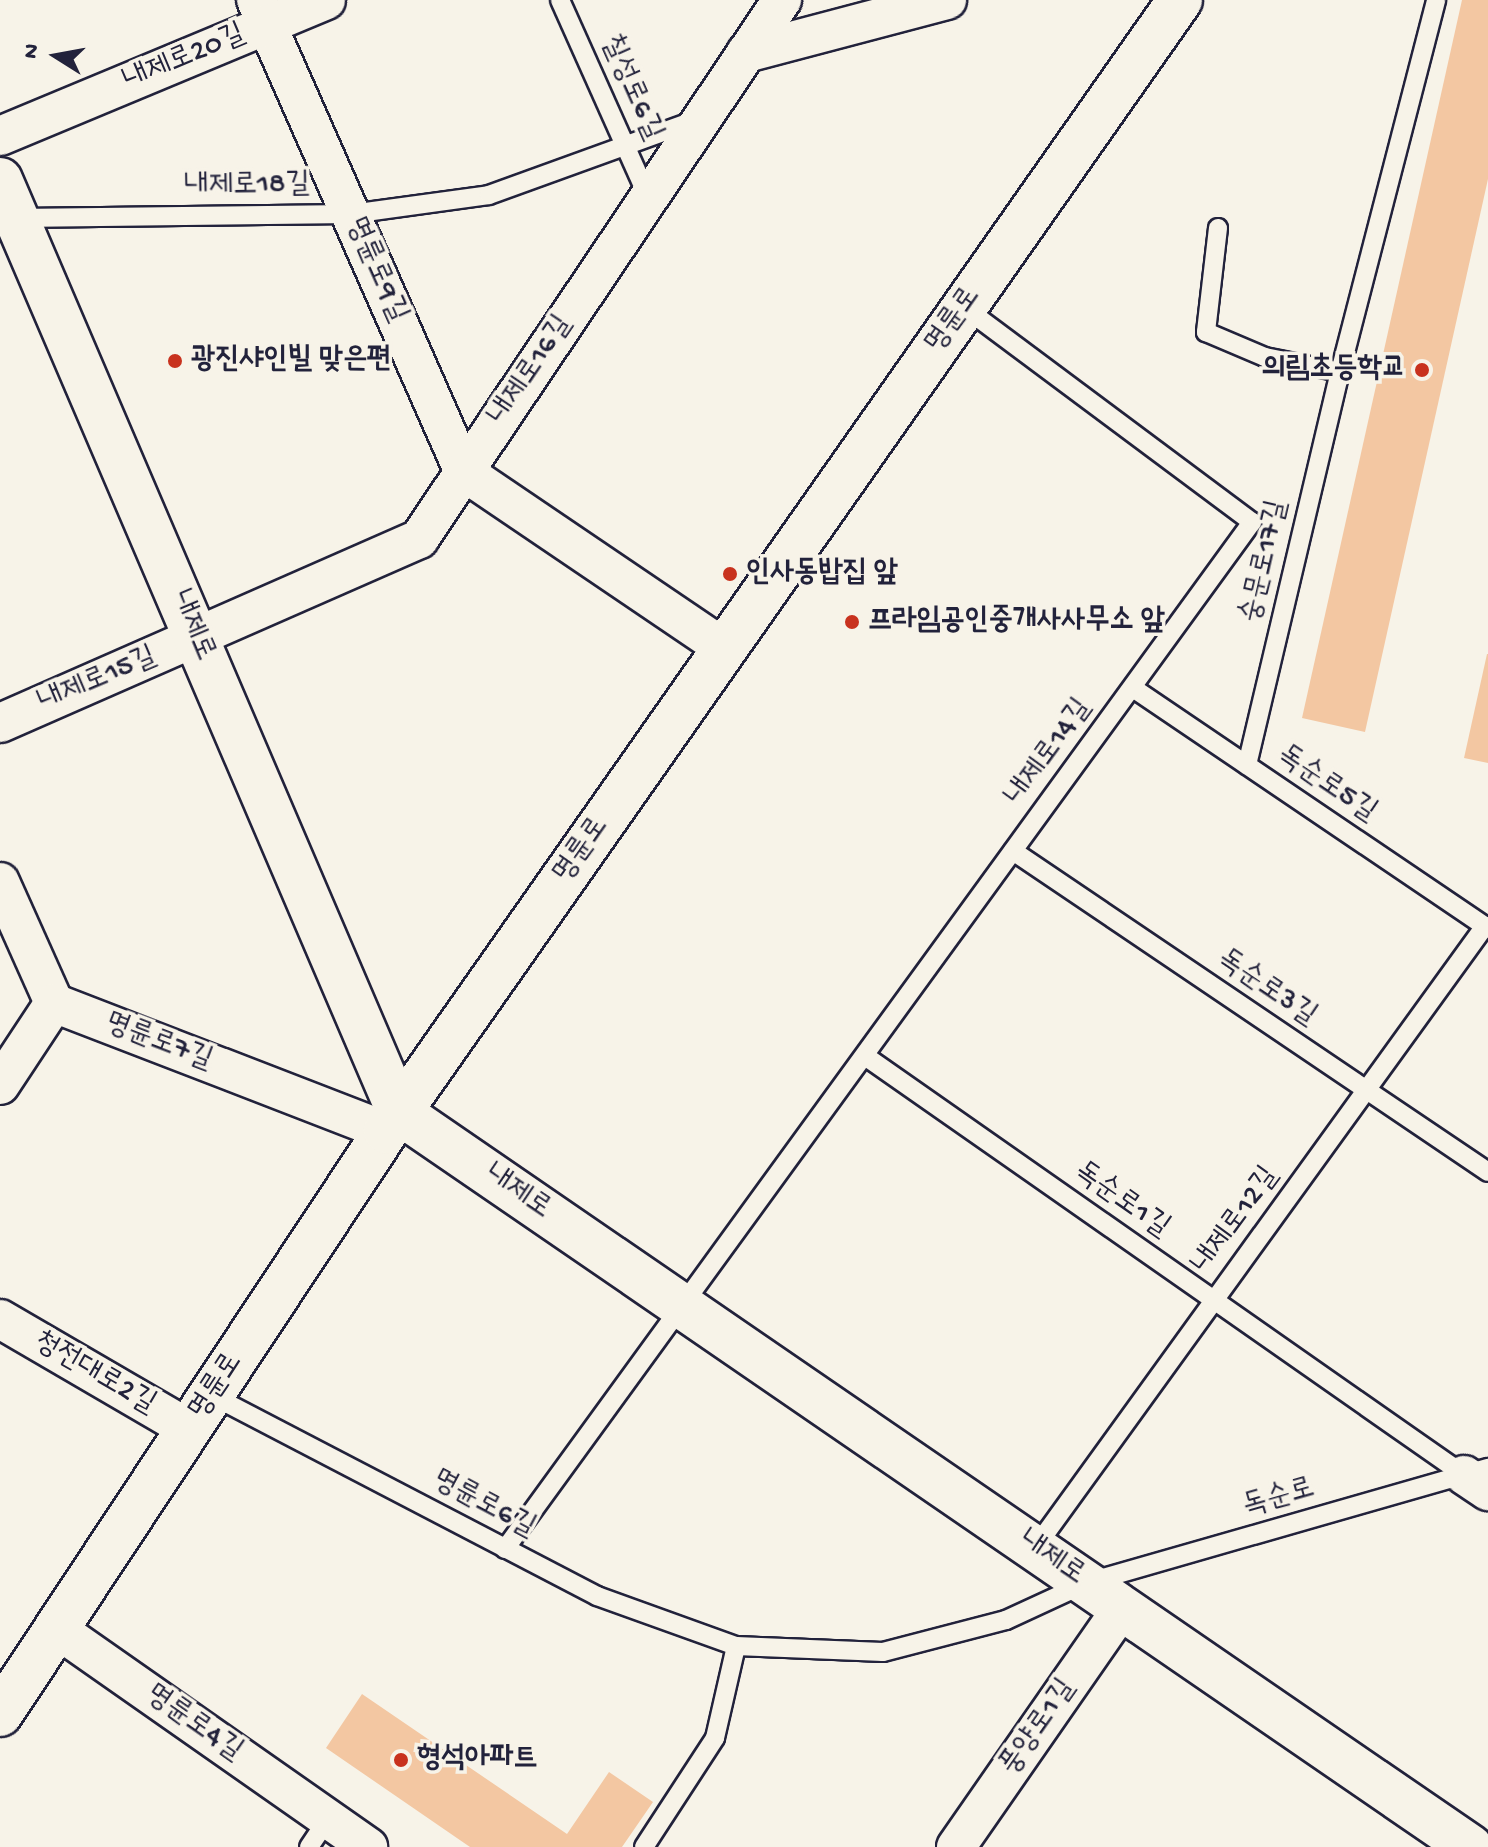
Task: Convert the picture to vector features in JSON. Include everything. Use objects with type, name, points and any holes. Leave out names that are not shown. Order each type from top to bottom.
[{"type":"street","name":"내제로20길","points":[[0,136],[261,12],[326,0]]},
{"type":"street","name":"내제로16길","points":[[196,638],[419,539],[782,0]]},
{"type":"street","points":[[746,53],[947,0]]},
{"type":"street","name":"명륜로","points":[[0,1714],[392,1121],[1180,0]]},
{"type":"street","name":"명륜로9길","points":[[261,12],[464,472]]},
{"type":"street","name":"내제로","points":[[5,204],[196,638],[392,1121],[682,1307],[1470,1847]]},
{"type":"street","points":[[464,472],[724,648]]},
{"type":"street","name":"내제로15길","points":[[0,723],[196,638]]},
{"type":"street","points":[[0,882],[54,1003],[0,1085]]},
{"type":"street","name":"명륜로7길","points":[[54,1003],[392,1121]]},
{"type":"street","name":"청전대로2길","points":[[0,1319],[200,1412]]},
{"type":"street","name":"풍양로1길","points":[[956,1847],[1122,1608]]},
{"type":"street","name":"명륜로4길","points":[[57,1629],[319,1833],[368,1847]]},
{"type":"lane","name":"칠성로6길","points":[[560,0],[649,199]]},
{"type":"lane","name":"숭문로17길","points":[[1247,765],[1340,372],[1436,0]]},
{"type":"lane","name":"내제로18길","points":[[5,204],[351,214],[489,195],[703,117]]},
{"type":"lane","points":[[1218,228],[1206,332],[1265,357],[1340,372]]},
{"type":"lane","name":"내제로14길","points":[[505,1549],[1252,522],[964,307]]},
{"type":"lane","name":"독순로5길","points":[[1133,688],[1486,927]]},
{"type":"lane","name":"독순로3길","points":[[1013,851],[1488,1172]]},
{"type":"lane","name":"내제로12길","points":[[1035,1548],[1486,927]]},
{"type":"lane","name":"독순로1길","points":[[865,1056],[1214,1300],[1480,1478]]},
{"type":"lane","name":"명륜로6길","points":[[200,1412],[505,1549],[597,1596],[736,1646],[883,1652],[1006,1620],[1086,1583]]},
{"type":"lane","name":"독순로","points":[[1086,1583],[1480,1478]]},
{"type":"lane","points":[[654,1844],[715,1738],[736,1646]]},
{"type":"building","points":[[1462,0],[1488,0],[1488,179],[1365,732],[1302,718]]},
{"type":"building","points":[[1488,654],[1488,763],[1464,758]]},
{"type":"building","name":"형석아파트","points":[[362,1694],[567,1834],[609,1772],[653,1802],[622,1847],[470,1847],[326,1748]]},
{"type":"place","name":"광진샤인빌 맞은편","points":[[175,361]]},
{"type":"place","name":"의림초등학교","points":[[1422,370]]},
{"type":"place","name":"인사동밥집 앞","points":[[730,574]]},
{"type":"place","name":"프라임공인중개사사무소 앞","points":[[852,622]]},
{"type":"place","name":"형석아파트","points":[[401,1760]]}]
